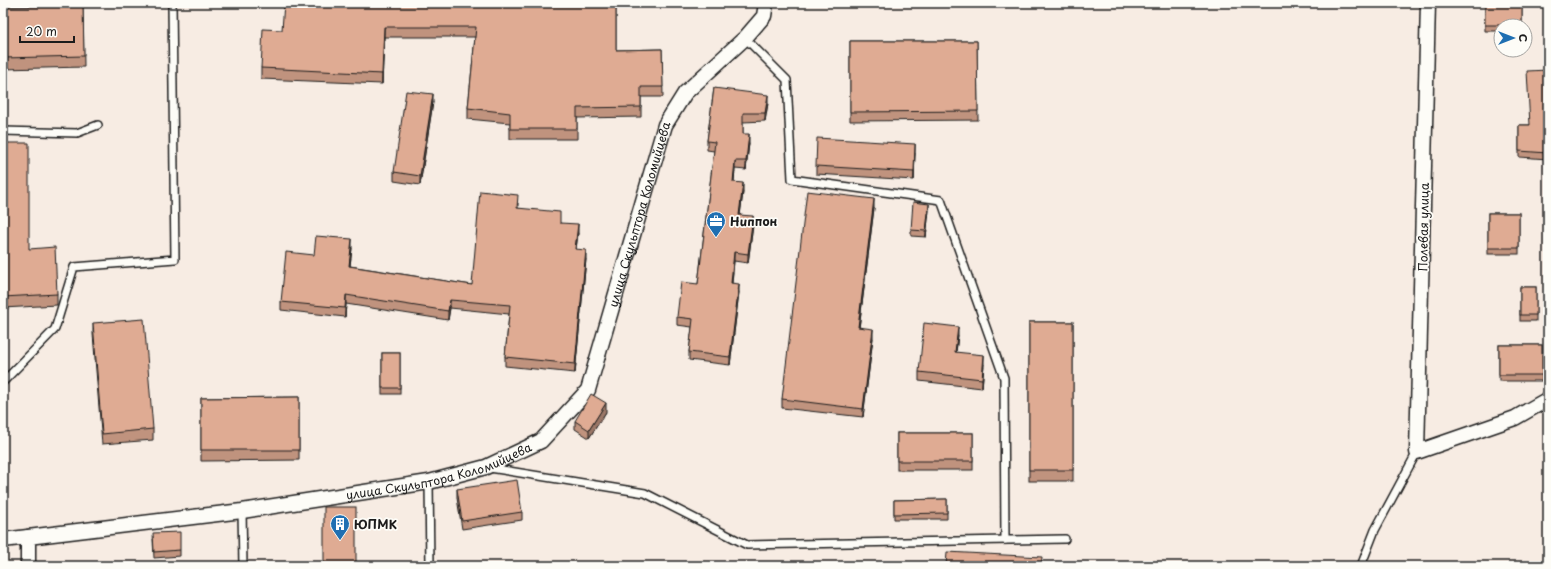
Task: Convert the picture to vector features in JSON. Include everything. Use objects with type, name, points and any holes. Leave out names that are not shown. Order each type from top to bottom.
[{"type":"street","name":"улица Скульптора Коломийцева","points":[[3,540],[242,510],[429,482],[486,467],[541,441],[588,390],[665,125],[685,93],[745,38],[764,16],[766,3]]},
{"type":"street","name":"Полевая улица","points":[[1417,452],[1428,3]]},
{"type":"street","points":[[1417,452],[1516,418],[1548,398]]},
{"type":"street","points":[[28,537],[28,566]]},
{"type":"lane","points":[[3,382],[55,329],[74,267],[175,259],[172,3]]},
{"type":"lane","points":[[745,38],[787,80],[792,179],[941,200],[1004,378],[1004,540]]},
{"type":"lane","points":[[3,131],[77,133],[98,125]]},
{"type":"lane","points":[[1361,566],[1375,530],[1417,452]]},
{"type":"lane","points":[[486,467],[645,493],[747,545],[1065,539]]},
{"type":"lane","points":[[429,482],[430,566]]},
{"type":"lane","points":[[242,510],[243,566]]},
{"type":"building","points":[[284,3],[616,3],[616,50],[662,49],[663,87],[641,87],[641,107],[577,108],[577,129],[510,129],[510,113],[468,108],[476,27],[384,27],[382,74],[261,68],[263,29],[282,30]]},
{"type":"building","points":[[1485,3],[1522,3],[1522,18],[1493,18],[1493,25],[1485,25]]},
{"type":"building","points":[[83,5],[84,56],[3,58],[3,7]]},
{"type":"building","points":[[850,41],[977,41],[978,111],[850,112]]},
{"type":"building","points":[[1548,70],[1548,101],[1546,101],[1548,153],[1519,151],[1519,125],[1530,125],[1527,71]]},
{"type":"building","points":[[714,88],[768,95],[765,113],[743,113],[743,134],[749,134],[746,161],[735,161],[733,182],[743,183],[739,215],[753,216],[748,254],[734,252],[731,283],[739,284],[730,357],[689,352],[693,319],[677,317],[681,282],[698,284],[715,142],[707,141]]},
{"type":"building","points":[[406,91],[433,94],[420,176],[394,172]]},
{"type":"building","points":[[817,138],[915,144],[914,172],[816,166]]},
{"type":"building","points":[[3,143],[29,143],[29,249],[55,247],[57,294],[3,297]]},
{"type":"building","points":[[480,191],[518,195],[517,208],[560,212],[560,223],[578,224],[575,249],[586,250],[575,364],[505,357],[510,305],[450,300],[448,311],[346,295],[345,308],[281,302],[286,252],[314,255],[316,236],[352,239],[349,266],[472,285]]},
{"type":"building","points":[[807,191],[874,199],[858,327],[873,329],[863,409],[782,399]]},
{"type":"building","points":[[913,202],[929,204],[926,231],[911,230]]},
{"type":"building","points":[[1488,213],[1519,213],[1519,248],[1488,248]]},
{"type":"building","points":[[1520,287],[1536,287],[1536,315],[1520,315]]},
{"type":"building","points":[[144,319],[153,429],[102,434],[93,323]]},
{"type":"building","points":[[1029,322],[1073,322],[1073,470],[1029,470]]},
{"type":"building","points":[[924,323],[958,327],[955,352],[984,355],[982,379],[919,372]]},
{"type":"building","points":[[1499,345],[1542,345],[1542,375],[1499,375]]},
{"type":"building","points":[[382,353],[400,353],[400,388],[382,388]]},
{"type":"building","points":[[591,394],[606,403],[589,430],[575,421]]},
{"type":"building","points":[[299,397],[299,450],[201,450],[201,398]]},
{"type":"building","points":[[897,433],[973,433],[973,461],[897,461]]},
{"type":"building","points":[[3,453],[5,465],[3,466]]},
{"type":"building","points":[[517,480],[522,512],[462,521],[457,489]]},
{"type":"building","points":[[947,499],[947,513],[894,514],[894,500]]},
{"type":"building","name":"ЮПМК","points":[[324,507],[356,507],[356,566],[324,566]]},
{"type":"building","points":[[180,532],[180,550],[154,552],[153,533]]},
{"type":"building","points":[[947,552],[1042,557],[1041,566],[946,566]]},
{"type":"place","name":"Ниппон","points":[[716,238]]},
{"type":"place","name":"ЮПМК","points":[[340,541]]}]
